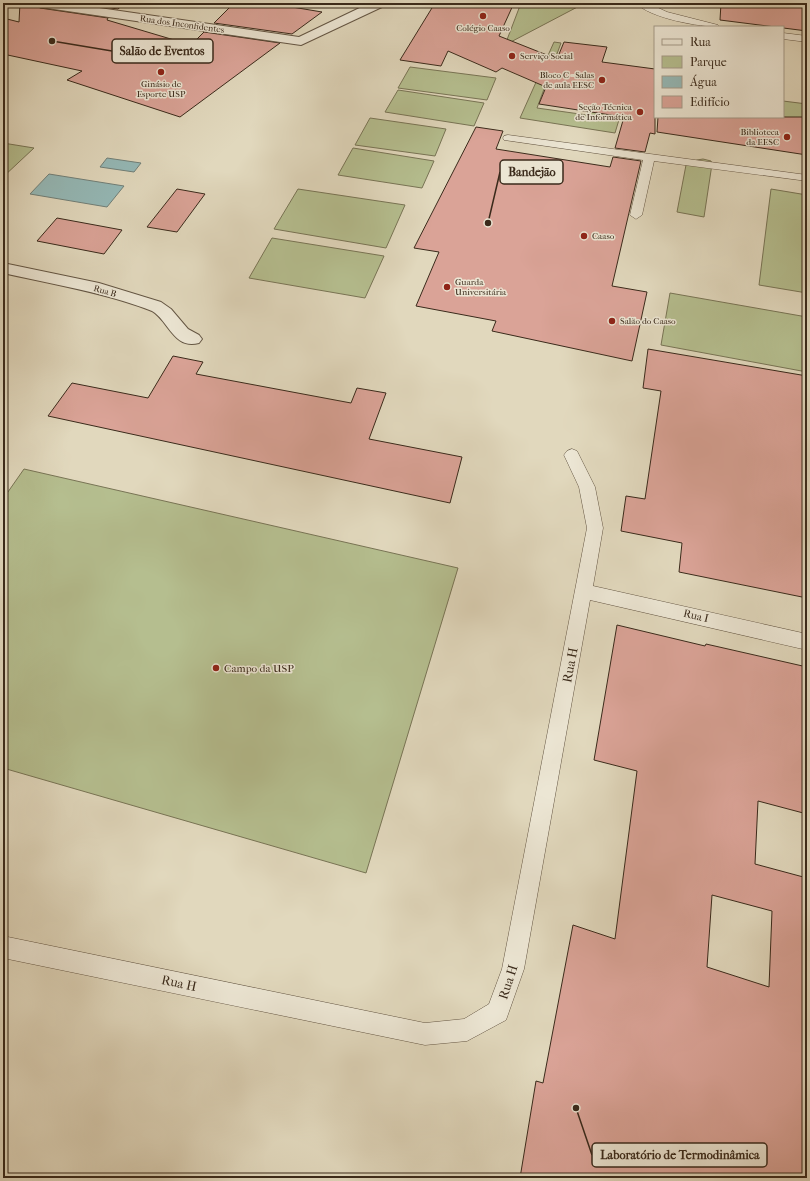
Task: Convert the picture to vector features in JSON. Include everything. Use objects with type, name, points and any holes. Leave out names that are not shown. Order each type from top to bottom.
[{"type":"street","name":"Rua dos Inconfidentes","points":[[40,3],[301,41],[380,3]]},
{"type":"street","points":[[141,18],[151,8]]},
{"type":"street","name":"Rua B","points":[[3,268],[99,288],[155,306],[163,309],[179,332],[186,338],[193,339]]},
{"type":"lane","points":[[641,3],[664,14],[711,26]]},
{"type":"lane","points":[[784,36],[807,39]]},
{"type":"lane","points":[[508,138],[807,178]]},
{"type":"lane","points":[[636,216],[647,187],[649,157]]},
{"type":"lane","name":"Rua H","points":[[3,947],[425,1034],[467,1030],[498,1012],[513,969],[595,528],[587,487],[572,455]]},
{"type":"lane","name":"Rua I","points":[[584,591],[807,642]]},
{"type":"green space","points":[[521,3],[585,3],[505,45]]},
{"type":"green space","points":[[554,42],[561,43],[537,108],[587,115],[596,88],[627,93],[615,133],[520,118]]},
{"type":"green space","points":[[410,67],[496,78],[487,100],[398,88]]},
{"type":"green space","points":[[398,90],[484,103],[474,126],[385,112]]},
{"type":"green space","points":[[784,101],[807,104],[807,121],[784,117]]},
{"type":"green space","points":[[370,118],[446,129],[435,156],[355,145]]},
{"type":"green space","points":[[3,143],[34,148],[3,177]]},
{"type":"green space","points":[[353,148],[434,161],[422,188],[338,175]]},
{"type":"green space","points":[[703,159],[711,161],[712,164],[704,217],[677,212],[686,165]]},
{"type":"green space","points":[[298,189],[405,205],[386,248],[274,229]]},
{"type":"green space","points":[[771,189],[807,195],[807,293],[759,285]]},
{"type":"green space","points":[[272,238],[384,256],[365,298],[249,278]]},
{"type":"green space","points":[[670,293],[807,317],[807,372],[661,345]]},
{"type":"green space","name":"Campo da USP","points":[[24,469],[458,568],[366,873],[3,768],[3,499]]},
{"type":"water","points":[[107,158],[141,163],[134,172],[100,167]]},
{"type":"water","points":[[49,174],[124,186],[107,207],[30,194]]},
{"type":"building","points":[[20,3],[33,3],[40,8],[108,18],[107,20],[191,45],[204,32],[280,43],[180,117],[67,80],[82,71],[3,54],[3,18],[19,22]]},
{"type":"building","points":[[75,3],[125,3],[118,9]]},
{"type":"building","points":[[234,3],[268,3],[322,12],[292,34],[214,23]]},
{"type":"building","points":[[435,3],[514,3],[499,36],[557,59],[564,42],[607,47],[602,62],[654,69],[655,134],[650,133],[645,152],[615,148],[624,117],[539,104],[546,87],[502,68],[496,72],[448,51],[441,66],[400,60]]},
{"type":"building","points":[[721,3],[807,3],[807,31],[784,28],[784,26],[767,26],[720,20]]},
{"type":"building","points":[[807,117],[807,155],[657,132],[658,118]]},
{"type":"building","points":[[476,127],[503,131],[496,149],[610,167],[613,157],[641,161],[612,286],[647,292],[632,361],[492,331],[496,321],[416,306],[439,252],[414,248]]},
{"type":"building","points":[[177,189],[205,194],[177,232],[147,227]]},
{"type":"building","points":[[57,218],[122,230],[104,254],[37,241]]},
{"type":"building","points":[[648,349],[807,376],[807,598],[679,572],[682,543],[621,531],[626,496],[645,499],[661,391],[643,388]]},
{"type":"building","points":[[173,356],[203,362],[196,374],[351,403],[357,388],[386,393],[369,439],[462,457],[450,503],[48,416],[72,383],[148,398]]},
{"type":"building","points":[[617,625],[705,646],[706,644],[807,667],[807,814],[758,801],[755,864],[807,878],[807,1178],[520,1178],[536,1081],[543,1083],[573,925],[615,939],[637,771],[594,760]],"holes":[[[712,895],[772,911],[769,987],[707,967]]]},
{"type":"place","name":"Colégio Caaso","points":[[483,16]]},
{"type":"place","name":"Salão de Eventos","points":[[52,41]]},
{"type":"place","name":"Serviço Social","points":[[512,56]]},
{"type":"place","name":"Ginásio de Esporte USP","points":[[161,72]]},
{"type":"place","name":"Bloco C - Salas de aula EESC","points":[[602,80]]},
{"type":"place","name":"Seção Técnica de Informática","points":[[640,112]]},
{"type":"place","name":"Biblioteca da EESC","points":[[787,137]]},
{"type":"place","name":"Bandejão","points":[[488,223]]},
{"type":"place","name":"Caaso","points":[[584,236]]},
{"type":"place","name":"Guarda Universitária","points":[[447,287]]},
{"type":"place","name":"Salão do Caaso","points":[[612,321]]},
{"type":"place","name":"Campo da USP","points":[[216,668]]},
{"type":"place","name":"Laboratório de Termodinâmica","points":[[576,1108]]}]
